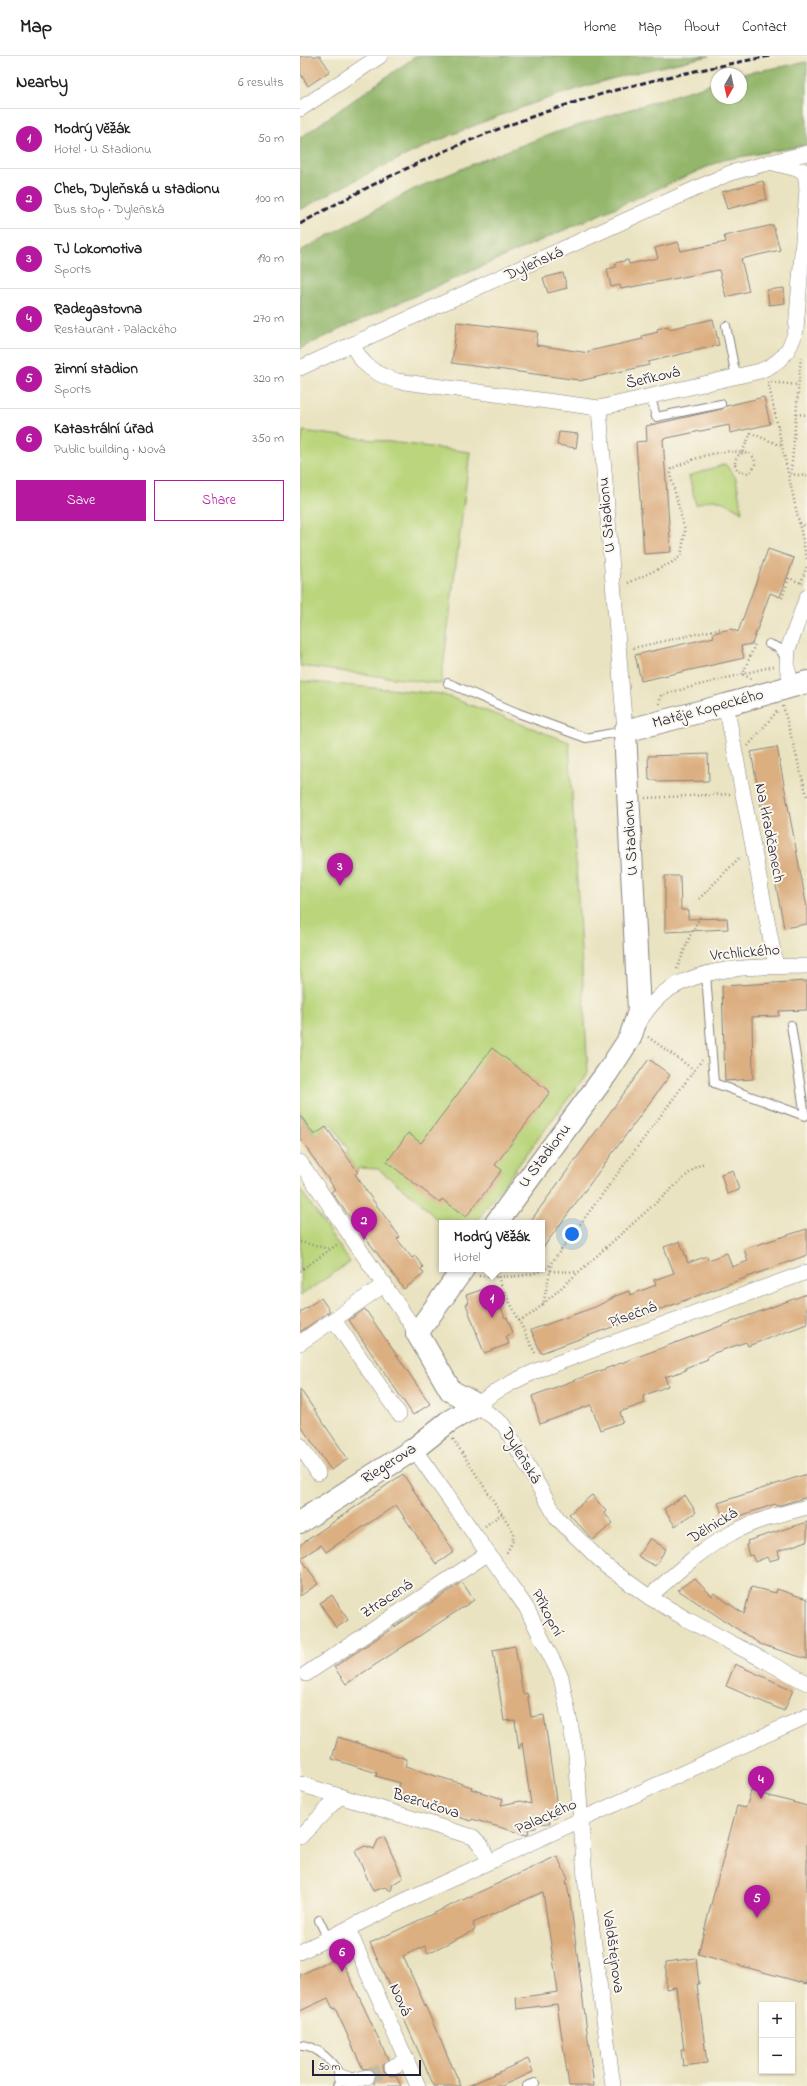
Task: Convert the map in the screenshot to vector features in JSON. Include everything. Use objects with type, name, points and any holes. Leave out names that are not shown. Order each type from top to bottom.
[{"type":"street","points":[[300,109],[380,56]]},
{"type":"street","name":"Dyleňská","points":[[300,368],[730,173],[807,152]]},
{"type":"street","name":"Šeříková","points":[[353,345],[359,358],[370,369],[381,376],[397,380],[599,408],[736,377],[760,371],[774,365],[784,357],[792,344],[796,330],[806,202],[806,170],[769,162]]},
{"type":"street","name":"U Stadionu","points":[[498,1220],[607,1073],[630,1038],[635,1027],[639,1010],[625,730],[599,408]]},
{"type":"street","points":[[794,691],[787,663],[788,649],[807,597]]},
{"type":"street","name":"Matěje Kopeckého","points":[[625,730],[726,705],[794,691]]},
{"type":"street","name":"Na Hradčanech","points":[[726,705],[776,967]]},
{"type":"street","name":"Vrchlického","points":[[635,1027],[647,1010],[670,988],[706,974],[730,969],[807,966]]},
{"type":"street","name":"Dyleňská","points":[[300,1162],[385,1284],[417,1333],[450,1390],[477,1405],[504,1425],[557,1518],[606,1566],[649,1597],[688,1620],[807,1683]]},
{"type":"street","points":[[417,1333],[469,1272]]},
{"type":"street","name":"Písečná","points":[[477,1405],[493,1392],[511,1382],[541,1369],[807,1272]]},
{"type":"street","points":[[300,1343],[385,1284]]},
{"type":"street","points":[[334,1320],[399,1414]]},
{"type":"street","name":"Riegerova","points":[[300,1522],[414,1449],[444,1425],[477,1405]]},
{"type":"street","points":[[300,1445],[318,1473]]},
{"type":"street","name":"Příkopní","points":[[414,1449],[526,1607],[561,1677],[576,1754],[580,1822]]},
{"type":"street","name":"Dělnická","points":[[649,1597],[689,1562],[731,1534],[766,1519],[807,1507]]},
{"type":"street","name":"Ztracená","points":[[306,1674],[491,1558]]},
{"type":"street","name":"Palackého","points":[[300,1952],[489,1862],[580,1822],[807,1716]]},
{"type":"street","name":"Bezručova","points":[[300,1784],[473,1837],[481,1845],[489,1862]]},
{"type":"street","points":[[300,1837],[340,1796]]},
{"type":"street","name":"Valdštejnova","points":[[580,1822],[585,1878],[613,2086]]},
{"type":"street","name":"Nová","points":[[348,1929],[418,2086]]},
{"type":"street","points":[[392,2066],[407,2060]]},
{"type":"street","points":[[339,2082],[353,2081],[367,2077]]},
{"type":"lane","points":[[726,326],[736,377]]},
{"type":"lane","points":[[651,397],[656,417],[721,404]]},
{"type":"lane","points":[[769,644],[779,648],[787,663]]},
{"type":"lane","points":[[448,683],[518,713],[586,738],[625,730]]},
{"type":"lane","points":[[706,974],[714,1083],[805,1116],[791,1025]]},
{"type":"lane","points":[[319,1920],[328,1939]]},
{"type":"lane","points":[[300,2045],[313,2049],[333,2064],[339,2082]]},
{"type":"path","points":[[790,474],[801,353]]},
{"type":"path","points":[[766,376],[790,474],[807,558]]},
{"type":"path","points":[[768,382],[798,385]]},
{"type":"path","points":[[796,414],[807,415]]},
{"type":"path","points":[[624,585],[671,563],[682,556],[684,531],[671,477],[671,469],[723,451],[735,451],[742,453],[747,453],[754,460],[753,469],[746,473],[738,470],[736,465],[737,456],[742,453],[751,433],[782,446]]},
{"type":"path","points":[[790,474],[807,476]]},
{"type":"path","points":[[800,523],[807,527]]},
{"type":"path","points":[[801,583],[807,566]]},
{"type":"path","points":[[782,598],[789,578],[807,585]]},
{"type":"path","points":[[629,648],[723,628]]},
{"type":"path","points":[[743,674],[755,644]]},
{"type":"path","points":[[657,723],[661,696],[664,694],[787,663]]},
{"type":"path","points":[[737,760],[794,691]]},
{"type":"path","points":[[794,691],[807,796]]},
{"type":"path","points":[[628,799],[743,794]]},
{"type":"path","points":[[699,899],[753,844]]},
{"type":"path","points":[[670,988],[690,936],[700,917]]},
{"type":"path","points":[[635,1027],[694,1070]]},
{"type":"path","points":[[545,1268],[552,1263],[712,1047]]},
{"type":"path","points":[[519,1321],[533,1313],[696,1168],[704,1163]]},
{"type":"path","points":[[300,1271],[350,1234]]},
{"type":"path","points":[[300,1242],[330,1249]]},
{"type":"path","points":[[543,1304],[552,1263]]},
{"type":"path","points":[[550,1271],[579,1272]]},
{"type":"path","points":[[469,1272],[497,1276],[529,1276],[540,1272]]},
{"type":"path","points":[[496,1272],[497,1276],[536,1355]]},
{"type":"path","points":[[444,1425],[503,1513],[513,1531],[513,1541],[508,1552],[491,1558]]},
{"type":"path","points":[[474,1534],[503,1513]]},
{"type":"green space","points":[[416,56],[709,56],[615,78],[533,103],[493,118],[453,134],[376,170],[337,189],[300,210],[300,138]]},
{"type":"green space","points":[[807,62],[807,145],[723,160],[349,325],[300,349],[300,251],[412,190],[480,161],[554,133],[711,84],[711,104],[747,104],[747,73]]},
{"type":"green space","points":[[303,431],[470,452],[441,684],[300,666],[300,453]]},
{"type":"green space","points":[[725,464],[736,478],[742,512],[730,505],[714,500],[709,500],[696,505],[689,476]]},
{"type":"green space","points":[[300,681],[441,694],[569,742],[588,1072],[477,1220],[439,1220],[439,1222],[419,1201],[378,1169],[360,1168],[357,1171],[345,1153],[348,1150],[331,1123],[315,1135],[300,1114]]},
{"type":"green space","points":[[300,1189],[350,1262],[300,1296]]},
{"type":"building","points":[[300,56],[320,56],[330,71],[308,86],[300,73]]},
{"type":"building","points":[[763,181],[767,199],[727,209],[722,192]]},
{"type":"building","points":[[773,225],[780,250],[741,259],[749,291],[726,297],[719,270],[621,289],[620,285],[611,287],[607,269],[616,267],[615,263],[628,260],[629,264],[658,258],[655,248],[678,242],[681,251],[726,242],[724,236]]},
{"type":"building","points":[[563,273],[567,288],[548,293],[543,278]]},
{"type":"building","points":[[784,288],[785,303],[769,305],[767,290]]},
{"type":"building","points":[[713,319],[719,345],[648,362],[649,365],[579,381],[452,363],[457,322],[538,332],[536,345],[589,353],[589,351],[643,339],[642,336],[658,332],[657,329],[668,326],[669,329]]},
{"type":"building","points":[[764,397],[770,424],[730,433],[729,425],[663,439],[671,552],[644,554],[636,442],[647,441],[646,426],[722,409],[726,406]]},
{"type":"building","points":[[559,432],[578,434],[576,448],[557,445]]},
{"type":"building","points":[[768,549],[794,558],[780,597],[770,593],[752,644],[741,646],[744,658],[641,681],[635,655],[714,637],[713,633],[731,629],[738,632]]},
{"type":"building","points":[[777,747],[807,908],[807,924],[784,928],[751,752]]},
{"type":"building","points":[[708,754],[709,781],[658,782],[657,780],[649,780],[648,756]]},
{"type":"building","points":[[665,876],[680,876],[681,910],[688,910],[688,919],[727,918],[728,929],[665,932]]},
{"type":"building","points":[[807,981],[807,1010],[779,1011],[779,1016],[752,1017],[753,1079],[725,1081],[722,986]]},
{"type":"building","points":[[492,1048],[550,1092],[495,1165],[502,1170],[466,1217],[442,1199],[440,1203],[387,1162],[408,1133],[421,1143]]},
{"type":"building","points":[[649,1059],[670,1075],[545,1245],[545,1220],[531,1220]]},
{"type":"building","points":[[300,1115],[314,1135],[326,1127],[358,1172],[355,1174],[369,1195],[400,1237],[397,1239],[412,1258],[415,1256],[423,1267],[421,1269],[424,1274],[404,1289],[331,1192],[335,1189],[300,1139]]},
{"type":"building","points":[[733,1170],[739,1190],[727,1194],[721,1174]]},
{"type":"building","points":[[807,1229],[807,1255],[648,1314],[541,1353],[531,1330],[595,1307],[613,1297],[629,1291],[630,1295],[656,1285],[654,1280],[674,1273],[664,1247],[680,1241],[688,1263],[707,1256],[708,1260],[727,1253],[732,1267],[748,1261],[744,1249]]},
{"type":"building","points":[[493,1286],[505,1318],[507,1317],[513,1333],[506,1336],[509,1344],[484,1353],[466,1304],[469,1303],[466,1295]]},
{"type":"building","points":[[807,1294],[807,1324],[748,1346],[746,1342],[711,1354],[707,1357],[708,1359],[685,1368],[686,1370],[665,1377],[668,1386],[643,1396],[645,1403],[620,1412],[623,1422],[600,1430],[591,1405],[540,1424],[532,1396]]},
{"type":"building","points":[[321,1298],[330,1311],[300,1332],[300,1312]]},
{"type":"building","points":[[365,1309],[430,1404],[413,1415],[349,1320]]},
{"type":"building","points":[[300,1389],[348,1459],[331,1470],[300,1425]]},
{"type":"building","points":[[403,1474],[454,1552],[436,1564],[396,1505],[326,1552],[321,1545],[301,1558],[318,1584],[300,1596],[300,1545]]},
{"type":"building","points":[[807,1474],[807,1497],[777,1506],[775,1504],[725,1521],[718,1503]]},
{"type":"building","points":[[592,1495],[606,1511],[604,1513],[613,1523],[593,1540],[569,1514]]},
{"type":"building","points":[[685,1495],[696,1512],[675,1526],[664,1509]]},
{"type":"building","points":[[807,1522],[807,1541],[778,1551],[780,1558],[769,1561],[767,1557],[755,1562],[752,1555],[749,1556],[746,1545],[748,1544],[747,1541]]},
{"type":"building","points":[[650,1538],[666,1549],[655,1566],[638,1556]]},
{"type":"building","points":[[694,1578],[712,1596],[714,1593],[744,1614],[751,1587],[776,1593],[777,1589],[807,1599],[807,1659],[760,1644],[678,1590]]},
{"type":"building","points":[[462,1582],[474,1600],[346,1684],[334,1667]]},
{"type":"building","points":[[332,1595],[348,1620],[336,1628],[320,1603]]},
{"type":"building","points":[[515,1646],[523,1694],[527,1693],[531,1717],[544,1715],[558,1814],[556,1818],[549,1819],[550,1823],[536,1824],[536,1828],[528,1829],[529,1834],[526,1835],[472,1819],[471,1821],[396,1797],[400,1783],[376,1776],[377,1773],[332,1759],[338,1737],[407,1759],[405,1767],[472,1787],[471,1789],[503,1799],[501,1805],[521,1801],[531,1804],[522,1742],[519,1749],[515,1720],[504,1721],[493,1650]]},
{"type":"building","points":[[735,1664],[793,1690],[784,1711],[726,1686]]},
{"type":"building","points":[[751,1791],[807,1806],[807,1984],[698,1954],[737,1806],[746,1808]]},
{"type":"building","points":[[384,1837],[403,1878],[393,1884],[391,1891],[385,1887],[373,1891],[355,1851],[365,1846],[374,1849],[378,1840]]},
{"type":"building","points":[[557,1856],[568,1879],[566,1881],[570,1899],[594,2086],[569,2086],[557,2004],[517,2009],[516,1998],[558,1992],[543,1892],[473,1923],[475,1930],[428,1953],[425,1946],[403,1956],[461,2086],[434,2086],[370,1943]]},
{"type":"building","points":[[340,1956],[388,2059],[383,2066],[384,2071],[391,2076],[396,2075],[401,2086],[374,2086],[376,2074],[370,2068],[363,2069],[335,2008],[333,2009],[328,1998],[300,2011],[300,1975]]},
{"type":"building","points":[[696,1958],[699,1984],[697,1984],[707,2063],[683,2066],[681,2050],[684,2050],[676,1987],[666,1989],[666,1962]]},
{"type":"building","points":[[528,2059],[533,2072],[502,2086],[468,2086]]},
{"type":"tunnel","points":[[367,2077],[392,2067]]},
{"type":"railway","points":[[300,224],[376,183],[454,147],[534,116],[575,102],[635,85],[770,56]]},
{"type":"place","name":"TJ Lokomotiva","points":[[340,886]]},
{"type":"place","name":"Cheb, Dyleňská u stadionu","points":[[364,1240]]},
{"type":"place","name":"Modrý Věžák","points":[[492,1318]]},
{"type":"place","name":"Radegastovna","points":[[761,1799]]},
{"type":"place","name":"Zimní stadion","points":[[757,1918]]},
{"type":"place","name":"Katastrální úřad","points":[[342,1972]]}]
